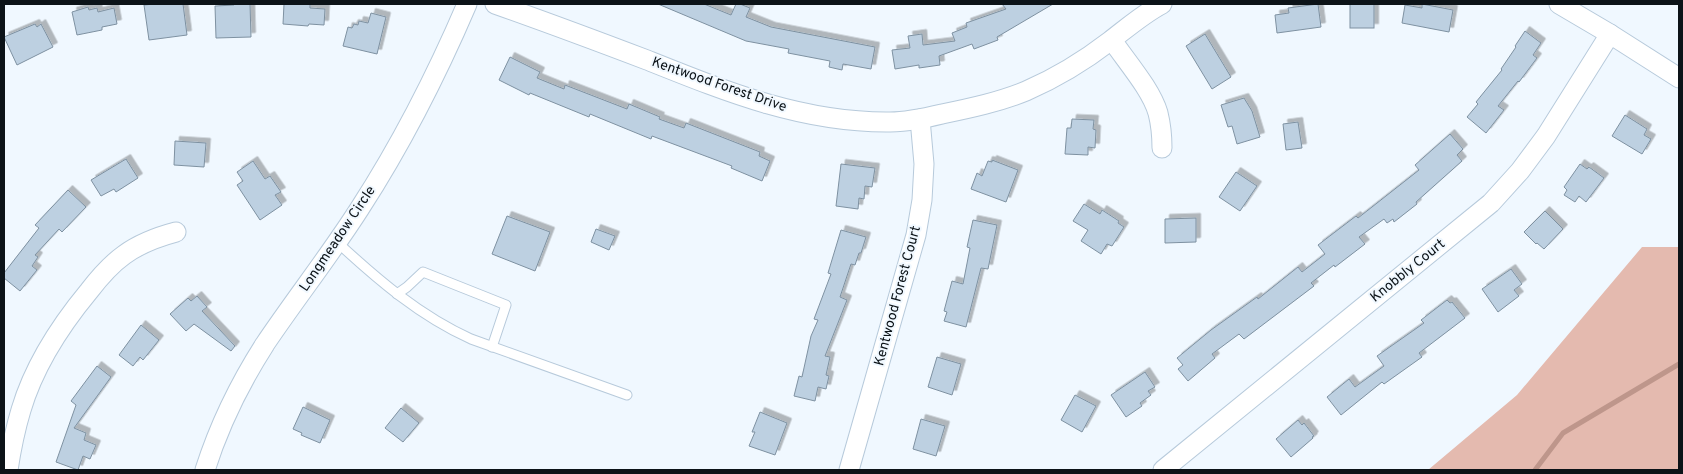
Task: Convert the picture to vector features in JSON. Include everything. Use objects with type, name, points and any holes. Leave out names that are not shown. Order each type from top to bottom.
[{"type":"street","name":"Longmeadow Circle","points":[[209,469],[224,420],[245,378],[264,346],[360,209],[394,152],[431,82],[467,4]]},
{"type":"street","name":"Kentwood Forest Drive","points":[[495,4],[772,106],[814,116],[892,122],[920,119],[981,106],[1024,92],[1083,60],[1162,4]]},
{"type":"street","points":[[1559,4],[1572,10],[1679,78]]},
{"type":"street","name":"Knobbly Court","points":[[1163,470],[1491,203],[1520,171],[1546,136],[1610,34]]},
{"type":"street","points":[[1112,40],[1154,102],[1162,130],[1162,148]]},
{"type":"street","name":"Kentwood Forest Court","points":[[849,470],[916,235],[922,200],[924,164],[920,119]]},
{"type":"street","points":[[8,470],[12,442],[21,409],[35,373],[53,340],[75,308],[104,272],[123,256],[144,243],[176,232]]},
{"type":"lane","points":[[336,242],[372,275],[447,328],[492,347],[627,395]]},
{"type":"lane","points":[[397,294],[423,272],[506,305],[492,347]]},
{"type":"shaded area","points":[[1642,247],[1679,247],[1679,470],[1428,470],[1517,395]]},
{"type":"building","points":[[183,4],[187,35],[149,40],[144,5]]},
{"type":"building","points":[[250,4],[251,37],[216,38],[215,6]]},
{"type":"building","points":[[284,4],[310,4],[310,8],[325,9],[324,25],[283,24]]},
{"type":"building","points":[[658,4],[704,4],[731,15],[736,4],[740,4],[750,8],[746,17],[771,27],[875,47],[871,69],[843,64],[842,70],[829,67],[830,61],[788,53],[789,49],[746,41]]},
{"type":"building","points":[[1002,4],[1053,4],[997,37],[998,40],[974,49],[972,44],[939,56],[940,65],[919,68],[919,65],[895,69],[892,50],[910,48],[908,36],[922,34],[923,45],[955,41],[952,33],[967,27],[966,23],[1006,9]]},
{"type":"building","points":[[1318,4],[1321,27],[1277,33],[1275,15],[1289,13],[1288,8]]},
{"type":"building","points":[[1350,4],[1374,4],[1374,28],[1350,28]]},
{"type":"building","points":[[1422,4],[1453,10],[1449,32],[1402,23],[1405,5],[1422,8]]},
{"type":"building","points":[[88,7],[89,10],[97,8],[98,12],[114,8],[117,24],[102,27],[102,30],[77,35],[72,12]]},
{"type":"building","points":[[371,13],[386,17],[377,54],[343,46],[348,27],[352,28],[354,24],[358,25],[359,21],[368,23]]},
{"type":"building","points":[[35,24],[37,27],[41,24],[53,47],[17,65],[4,37]]},
{"type":"building","points":[[1525,31],[1541,43],[1533,55],[1537,58],[1498,106],[1504,110],[1486,133],[1467,117],[1478,104],[1476,102],[1502,70]]},
{"type":"building","points":[[1205,34],[1231,77],[1212,89],[1186,46]]},
{"type":"building","points":[[510,57],[540,72],[537,78],[564,89],[565,85],[627,109],[629,104],[660,117],[659,119],[684,128],[686,123],[760,152],[759,156],[770,161],[762,181],[731,168],[732,166],[652,136],[651,139],[590,114],[589,117],[530,93],[529,95],[499,80]]},
{"type":"building","points":[[1244,98],[1252,111],[1260,137],[1237,144],[1232,126],[1228,127],[1221,105]]},
{"type":"building","points":[[1625,115],[1647,129],[1644,135],[1651,139],[1642,154],[1612,136]]},
{"type":"building","points":[[1072,119],[1094,120],[1093,129],[1096,130],[1095,148],[1088,147],[1088,155],[1065,154],[1067,128],[1071,128]]},
{"type":"building","points":[[1298,122],[1302,148],[1286,150],[1283,124]]},
{"type":"building","points":[[1450,134],[1463,149],[1457,155],[1462,161],[1416,202],[1417,204],[1394,222],[1393,219],[1387,223],[1384,219],[1359,237],[1365,244],[1311,283],[1314,286],[1244,339],[1239,334],[1212,354],[1215,358],[1188,381],[1178,369],[1183,365],[1177,358],[1211,330],[1257,297],[1258,299],[1298,267],[1302,272],[1325,254],[1318,245],[1356,216],[1358,218],[1419,170],[1415,165]]},
{"type":"building","points":[[175,141],[206,143],[204,167],[174,165]]},
{"type":"building","points":[[126,159],[138,178],[116,192],[114,189],[101,196],[91,180]]},
{"type":"building","points":[[992,160],[1018,170],[1006,202],[971,189],[977,173],[982,176],[988,161],[992,162]]},
{"type":"building","points":[[253,161],[265,179],[270,176],[281,192],[275,195],[282,205],[260,220],[237,185],[243,181],[237,172]]},
{"type":"building","points":[[841,164],[875,168],[872,187],[865,186],[864,199],[859,198],[858,209],[836,206]]},
{"type":"building","points":[[1580,164],[1587,169],[1589,167],[1604,178],[1586,202],[1579,196],[1575,202],[1564,195],[1567,190],[1564,187]]},
{"type":"building","points":[[1236,172],[1257,186],[1240,211],[1219,197]]},
{"type":"building","points":[[68,190],[86,207],[62,232],[59,229],[35,255],[38,257],[32,266],[37,270],[20,291],[4,278],[4,273],[39,228],[35,225]]},
{"type":"building","points":[[1084,204],[1100,214],[1102,210],[1119,221],[1118,223],[1124,227],[1112,246],[1107,244],[1101,254],[1081,241],[1088,230],[1073,221]]},
{"type":"building","points":[[1545,211],[1563,229],[1544,249],[1524,232]]},
{"type":"building","points":[[507,216],[550,232],[535,271],[492,254]]},
{"type":"building","points":[[1196,218],[1196,242],[1165,243],[1165,219]]},
{"type":"building","points":[[973,220],[997,225],[988,269],[981,268],[966,327],[944,321],[947,312],[944,311],[952,281],[963,284],[970,248],[967,247]]},
{"type":"building","points":[[596,229],[615,236],[609,250],[591,242]]},
{"type":"building","points":[[841,230],[866,237],[855,265],[851,264],[840,297],[847,300],[825,356],[830,357],[826,375],[829,376],[826,389],[818,387],[815,401],[794,396],[799,376],[802,377],[811,336],[818,320],[814,319],[831,274],[828,273]]},
{"type":"building","points":[[1511,269],[1522,284],[1514,290],[1519,296],[1498,312],[1482,289]]},
{"type":"building","points":[[197,296],[207,307],[202,311],[235,346],[231,351],[194,324],[186,331],[170,314],[188,298],[191,301]]},
{"type":"building","points":[[1447,300],[1450,303],[1452,302],[1465,318],[1419,353],[1422,357],[1384,384],[1382,382],[1341,415],[1327,397],[1349,379],[1355,387],[1384,366],[1377,356],[1424,323],[1421,320]]},
{"type":"building","points":[[141,325],[159,340],[143,360],[140,357],[133,366],[119,355]]},
{"type":"building","points":[[937,357],[961,364],[952,395],[928,387]]},
{"type":"building","points":[[97,366],[111,377],[74,428],[86,433],[84,440],[96,445],[90,459],[83,456],[78,470],[56,462],[76,405],[71,401]]},
{"type":"building","points":[[1145,372],[1155,387],[1148,391],[1151,395],[1140,403],[1142,406],[1126,417],[1111,395]]},
{"type":"building","points":[[1075,395],[1096,406],[1082,432],[1061,420]]},
{"type":"building","points":[[303,407],[330,420],[320,443],[301,435],[302,433],[293,429]]},
{"type":"building","points":[[401,408],[419,423],[403,442],[385,428]]},
{"type":"building","points":[[760,412],[787,423],[775,455],[749,446]]},
{"type":"building","points":[[921,419],[945,426],[936,456],[913,449]]},
{"type":"building","points":[[1298,420],[1302,425],[1304,423],[1314,436],[1291,457],[1276,439]]},
{"type":"waterway","points":[[1535,470],[1563,433],[1679,364]]}]
